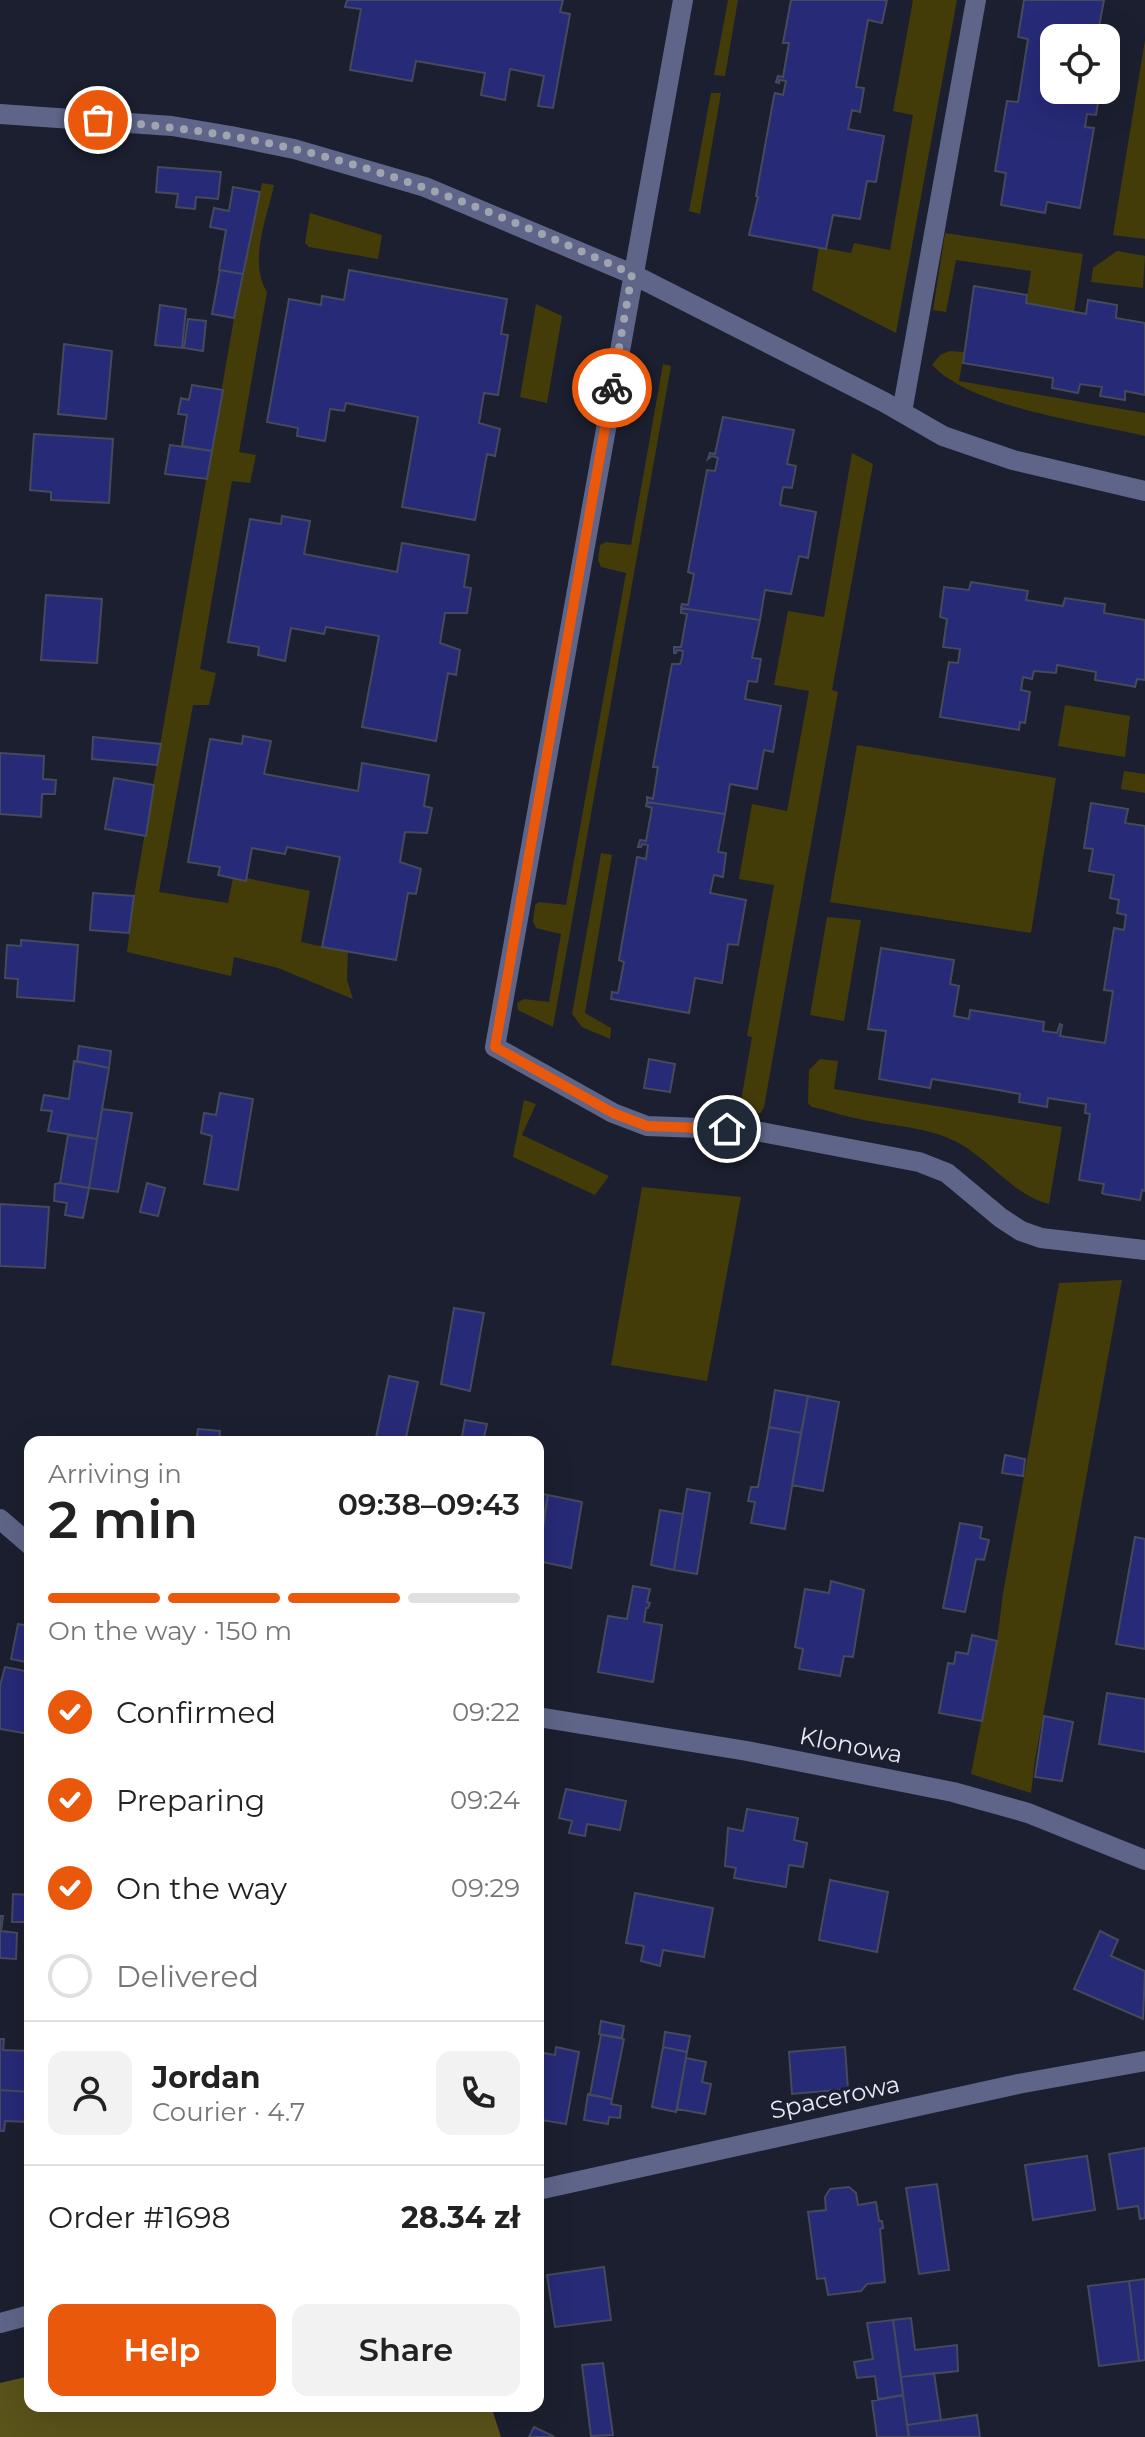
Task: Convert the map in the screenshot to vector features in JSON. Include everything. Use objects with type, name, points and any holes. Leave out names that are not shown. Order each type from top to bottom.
[{"type":"street","points":[[683,0],[495,1047],[613,1113],[647,1126],[727,1129]]},
{"type":"street","points":[[902,412],[976,0]]},
{"type":"street","points":[[0,114],[172,126],[294,149],[425,187],[632,274],[943,436],[1000,456],[1145,491]]},
{"type":"street","points":[[761,1132],[919,1162],[947,1173],[1001,1218],[1021,1231],[1041,1238],[1145,1250]]},
{"type":"street","points":[[0,1519],[24,1540]]},
{"type":"street","name":"Klonowa","points":[[544,1718],[747,1751],[953,1792],[1028,1813],[1145,1860]]},
{"type":"street","name":"Spacerowa","points":[[544,2189],[1018,2084],[1145,2061]]},
{"type":"street","points":[[0,2323],[24,2317]]},
{"type":"shaded area","points":[[728,0],[738,0],[725,76],[714,75]]},
{"type":"shaded area","points":[[913,0],[957,0],[896,333],[812,290],[819,247],[851,253],[854,243],[890,250],[913,115],[893,111]]},
{"type":"shaded area","points":[[1145,40],[1145,239],[1113,235]]},
{"type":"shaded area","points":[[711,93],[721,93],[700,214],[689,211]]},
{"type":"shaded area","points":[[262,183],[274,185],[259,253],[259,267],[267,292],[239,452],[256,455],[250,483],[232,481],[200,669],[216,673],[209,705],[193,705],[159,892],[228,903],[233,878],[310,891],[301,942],[348,952],[347,980],[353,999],[278,968],[234,957],[231,976],[127,952],[134,896],[234,318]]},
{"type":"shaded area","points":[[310,213],[382,235],[378,259],[309,247],[305,243]]},
{"type":"shaded area","points":[[945,233],[1083,254],[1074,312],[1026,303],[1031,271],[956,260],[946,312],[933,310]]},
{"type":"shaded area","points":[[1117,251],[1145,256],[1143,288],[1091,282],[1093,268]]},
{"type":"shaded area","points":[[536,304],[562,316],[547,403],[520,397]]},
{"type":"shaded area","points":[[950,351],[964,352],[959,381],[1145,413],[1145,436],[1062,419],[974,392],[932,365],[940,355]]},
{"type":"shaded area","points":[[663,364],[671,366],[553,1027],[518,1010],[517,1003],[524,999],[549,1002],[561,934],[536,928],[533,921],[535,905],[539,902],[566,905],[626,573],[601,567],[598,560],[600,545],[606,542],[631,545]]},
{"type":"shaded area","points":[[852,453],[873,464],[832,690],[838,692],[764,1107],[761,1113],[754,1113],[746,1109],[741,1101],[752,1037],[747,1036],[774,885],[739,879],[752,804],[787,811],[809,691],[774,685],[788,611],[824,617]]},
{"type":"shaded area","points":[[1065,705],[1130,716],[1125,757],[1058,746]]},
{"type":"shaded area","points":[[857,745],[1056,778],[1031,933],[830,902]]},
{"type":"shaded area","points":[[1124,771],[1145,774],[1145,793],[1121,789]]},
{"type":"shaded area","points":[[601,853],[612,855],[585,1013],[611,1028],[610,1039],[582,1027],[572,1014]]},
{"type":"shaded area","points":[[827,917],[861,920],[844,1021],[810,1015]]},
{"type":"shaded area","points":[[820,1059],[838,1061],[834,1089],[1062,1127],[1049,1204],[1024,1193],[969,1149],[945,1137],[812,1107],[808,1103],[809,1070]]},
{"type":"shaded area","points":[[524,1100],[536,1104],[522,1135],[609,1176],[595,1195],[513,1157]]},
{"type":"shaded area","points":[[642,1187],[741,1197],[707,1381],[611,1365]]},
{"type":"shaded area","points":[[1122,1280],[1031,1793],[971,1774],[997,1641],[1003,1593],[1059,1283]]},
{"type":"shaded area","points":[[24,2377],[24,2412],[493,2412],[501,2437],[0,2437],[0,2383]]},
{"type":"building","points":[[347,0],[563,0],[560,12],[570,14],[553,108],[538,106],[544,76],[510,69],[505,100],[481,95],[485,73],[416,61],[412,81],[350,70],[361,9],[345,7]]},
{"type":"building","points":[[791,0],[887,0],[882,23],[868,20],[856,87],[864,88],[860,112],[852,110],[848,129],[884,136],[876,182],[867,181],[860,219],[833,215],[826,249],[749,235],[774,96],[775,93],[783,95],[786,81],[776,82],[778,76],[783,77],[789,43],[783,43]]},
{"type":"building","points":[[1024,0],[1104,0],[1100,24],[1040,24],[1040,104],[1098,104],[1096,115],[1087,114],[1085,127],[1094,128],[1080,208],[1047,202],[1045,213],[1001,205],[1006,173],[995,171],[1007,101],[1018,102],[1028,39],[1018,37]]},
{"type":"building","points":[[158,167],[221,172],[218,199],[196,197],[195,209],[176,207],[178,194],[156,192]]},
{"type":"building","points":[[233,187],[260,192],[243,274],[219,270],[226,230],[210,227],[214,208],[229,211]]},
{"type":"building","points":[[220,270],[243,274],[234,318],[212,314]]},
{"type":"building","points":[[349,270],[507,299],[501,334],[508,335],[498,395],[484,393],[479,423],[500,429],[495,456],[487,454],[475,520],[402,507],[418,417],[346,403],[344,411],[330,409],[325,441],[297,436],[298,428],[267,422],[289,299],[321,305],[322,296],[344,300]]},
{"type":"building","points":[[974,286],[1027,295],[1026,303],[1086,314],[1088,300],[1117,305],[1116,318],[1145,323],[1145,395],[1125,391],[1125,400],[1100,396],[1102,387],[1080,384],[1078,393],[1052,388],[1053,378],[963,363]]},
{"type":"building","points":[[160,305],[186,309],[182,348],[155,345]]},
{"type":"building","points":[[188,319],[206,321],[203,351],[184,348]]},
{"type":"building","points":[[64,344],[112,351],[106,419],[58,414]]},
{"type":"building","points":[[192,385],[223,390],[212,451],[182,446],[187,415],[178,414],[181,398],[189,400]]},
{"type":"building","points":[[723,417],[794,430],[787,464],[796,466],[792,488],[783,487],[780,505],[816,512],[808,558],[799,556],[791,594],[765,590],[760,620],[681,608],[682,604],[688,605],[694,574],[688,572],[707,470],[715,471],[718,458],[712,456],[708,459],[710,453],[715,454]]},
{"type":"building","points":[[34,434],[113,439],[109,503],[51,500],[51,492],[30,490]]},
{"type":"building","points":[[170,445],[212,451],[207,479],[165,474]]},
{"type":"building","points":[[282,516],[310,521],[304,554],[397,572],[402,543],[469,555],[464,587],[471,588],[467,613],[445,613],[440,643],[460,650],[456,675],[448,673],[436,741],[362,727],[379,636],[326,627],[324,634],[291,628],[285,661],[258,655],[259,647],[228,642],[250,519],[281,524]]},
{"type":"building","points":[[971,582],[1028,591],[1026,600],[1063,606],[1065,598],[1105,604],[1104,613],[1145,620],[1145,680],[1137,679],[1135,687],[1095,680],[1096,672],[1057,665],[1056,673],[1034,671],[1032,679],[1023,677],[1021,690],[1030,692],[1025,723],[1020,722],[1019,730],[940,717],[949,662],[958,663],[960,649],[943,647],[947,619],[940,617],[944,587],[969,590]]},
{"type":"building","points":[[46,595],[102,599],[97,663],[41,660]]},
{"type":"building","points":[[681,608],[760,620],[752,658],[761,659],[757,682],[748,681],[745,699],[781,706],[773,752],[764,750],[757,789],[730,784],[725,814],[647,802],[647,797],[653,799],[658,767],[653,767],[672,664],[680,664],[682,658],[683,651],[674,653],[674,647],[681,647],[687,614],[681,613]]},
{"type":"building","points":[[243,736],[271,741],[264,774],[358,791],[362,763],[429,775],[424,806],[432,808],[427,833],[405,832],[400,862],[421,869],[416,894],[408,893],[396,960],[322,947],[340,857],[287,847],[285,854],[252,848],[246,881],[218,875],[220,867],[188,862],[210,739],[242,744]]},
{"type":"building","points":[[93,737],[161,744],[157,765],[92,759]]},
{"type":"building","points":[[0,753],[44,756],[43,779],[56,780],[55,794],[42,794],[41,817],[0,814]]},
{"type":"building","points":[[114,778],[154,785],[146,836],[105,829]]},
{"type":"building","points":[[647,802],[725,814],[718,852],[726,853],[723,877],[714,875],[710,893],[746,900],[738,945],[728,944],[722,983],[695,978],[689,1013],[611,999],[612,992],[618,993],[624,962],[619,960],[637,857],[646,859],[648,845],[638,847],[640,840],[646,841],[652,808],[646,806]]},
{"type":"building","points":[[1091,803],[1128,809],[1125,823],[1145,826],[1145,1191],[1142,1190],[1140,1200],[1104,1194],[1104,1184],[1079,1180],[1090,1114],[1085,1113],[1086,1104],[1048,1098],[1047,1107],[1019,1102],[1020,1094],[993,1089],[932,1079],[930,1088],[879,1079],[886,1031],[868,1029],[881,948],[954,960],[950,984],[959,986],[954,1016],[969,1019],[970,1010],[1008,1016],[1044,1022],[1043,1031],[1057,1033],[1060,1024],[1060,1036],[1105,1043],[1113,991],[1104,990],[1114,928],[1124,930],[1126,915],[1117,913],[1119,900],[1110,898],[1114,875],[1089,871],[1093,849],[1084,848]]},
{"type":"building","points":[[93,893],[134,896],[129,933],[90,930]]},
{"type":"building","points":[[21,940],[78,945],[74,1001],[17,997],[18,979],[5,978],[7,945],[21,946]]},
{"type":"building","points":[[79,1046],[111,1051],[109,1068],[77,1061]]},
{"type":"building","points":[[649,1059],[675,1064],[670,1092],[644,1088]]},
{"type":"building","points":[[74,1061],[109,1068],[97,1139],[48,1131],[52,1111],[41,1110],[44,1095],[69,1099]]},
{"type":"building","points":[[220,1093],[253,1099],[238,1190],[204,1184],[212,1136],[201,1133],[204,1113],[216,1115]]},
{"type":"building","points":[[102,1109],[132,1113],[118,1192],[89,1188]]},
{"type":"building","points":[[68,1135],[97,1139],[89,1188],[60,1183]]},
{"type":"building","points":[[147,1183],[165,1188],[158,1216],[140,1212]]},
{"type":"building","points":[[55,1184],[89,1188],[83,1218],[65,1215],[67,1203],[54,1201]]},
{"type":"building","points":[[0,1204],[49,1207],[45,1268],[0,1266]]},
{"type":"building","points":[[454,1308],[484,1313],[470,1391],[441,1384]]},
{"type":"building","points":[[389,1376],[418,1382],[406,1436],[376,1436]]},
{"type":"building","points":[[775,1390],[808,1396],[801,1433],[769,1427]]},
{"type":"building","points":[[808,1396],[839,1402],[823,1491],[792,1485]]},
{"type":"building","points":[[465,1420],[487,1424],[484,1436],[462,1436]]},
{"type":"building","points":[[769,1427],[801,1433],[785,1529],[751,1523],[755,1502],[748,1501],[751,1487],[758,1487]]},
{"type":"building","points":[[198,1429],[220,1431],[220,1436],[197,1436]]},
{"type":"building","points":[[1005,1455],[1025,1459],[1023,1476],[1002,1473]]},
{"type":"building","points":[[687,1489],[710,1493],[697,1574],[674,1570]]},
{"type":"building","points":[[544,1494],[548,1495],[544,1516]]},
{"type":"building","points":[[548,1495],[582,1502],[571,1568],[544,1562],[544,1521]]},
{"type":"building","points":[[660,1510],[683,1514],[674,1570],[651,1565]]},
{"type":"building","points":[[960,1523],[982,1527],[980,1538],[989,1540],[984,1560],[976,1559],[965,1612],[943,1608]]},
{"type":"building","points":[[1135,1537],[1145,1539],[1145,1649],[1116,1644]]},
{"type":"building","points":[[831,1581],[864,1590],[853,1657],[844,1656],[840,1676],[799,1669],[803,1649],[795,1647],[805,1589],[829,1593]]},
{"type":"building","points":[[633,1586],[650,1589],[647,1602],[650,1603],[644,1622],[662,1625],[653,1682],[598,1672],[608,1616],[627,1619]]},
{"type":"building","points":[[18,1624],[24,1625],[24,1662],[11,1659]]},
{"type":"building","points":[[972,1635],[997,1641],[982,1721],[939,1713],[948,1663],[954,1664],[956,1652],[968,1654]]},
{"type":"building","points":[[5,1667],[24,1671],[24,1733],[0,1729],[0,1686]]},
{"type":"building","points":[[1107,1693],[1145,1699],[1145,1752],[1099,1744]]},
{"type":"building","points":[[1044,1716],[1073,1722],[1062,1781],[1035,1777]]},
{"type":"building","points":[[566,1789],[626,1801],[620,1830],[587,1824],[585,1836],[569,1833],[572,1821],[559,1818]]},
{"type":"building","points":[[747,1809],[798,1818],[794,1840],[807,1843],[803,1867],[789,1865],[786,1887],[734,1878],[736,1868],[725,1866],[728,1828],[743,1831]]},
{"type":"building","points":[[830,1880],[888,1892],[877,1952],[819,1940]]},
{"type":"building","points":[[635,1893],[713,1908],[704,1957],[663,1950],[660,1966],[641,1961],[644,1946],[626,1943]]},
{"type":"building","points":[[13,1894],[24,1895],[24,1922],[12,1922]]},
{"type":"building","points":[[0,1916],[3,1916],[1,1931],[17,1933],[16,1959],[0,1958]]},
{"type":"building","points":[[1100,1931],[1118,1940],[1111,1956],[1145,1971],[1143,2019],[1074,1989]]},
{"type":"building","points":[[601,2021],[624,2026],[622,2038],[599,2034]]},
{"type":"building","points":[[665,2032],[690,2036],[687,2052],[663,2047]]},
{"type":"building","points":[[601,2035],[624,2039],[612,2099],[590,2095]]},
{"type":"building","points":[[0,2039],[4,2039],[3,2050],[24,2051],[24,2092],[0,2090]]},
{"type":"building","points":[[556,2047],[579,2052],[566,2124],[544,2120],[544,2053],[555,2055]]},
{"type":"building","points":[[663,2047],[687,2052],[676,2112],[652,2107]]},
{"type":"building","points":[[845,2047],[848,2089],[792,2094],[789,2052]]},
{"type":"building","points":[[686,2058],[706,2062],[702,2082],[711,2084],[705,2114],[677,2109]]},
{"type":"building","points":[[0,2090],[24,2092],[24,2122],[5,2121],[4,2131],[0,2131]]},
{"type":"building","points":[[588,2094],[612,2099],[611,2104],[621,2106],[620,2118],[609,2117],[608,2124],[584,2120]]},
{"type":"building","points":[[1145,2148],[1145,2218],[1140,2219],[1138,2206],[1118,2209],[1109,2154]]},
{"type":"building","points":[[1087,2156],[1095,2210],[1033,2220],[1025,2165]]},
{"type":"building","points":[[937,2184],[949,2270],[919,2274],[906,2188]]},
{"type":"building","points":[[849,2187],[856,2193],[858,2205],[876,2202],[883,2228],[880,2229],[885,2282],[867,2284],[861,2291],[828,2295],[825,2278],[817,2279],[808,2212],[826,2210],[825,2197],[830,2189]]},
{"type":"building","points":[[604,2267],[611,2320],[555,2327],[547,2275]]},
{"type":"building","points":[[1145,2279],[1145,2360],[1139,2361],[1129,2281]]},
{"type":"building","points":[[1129,2281],[1139,2361],[1099,2366],[1088,2286]]},
{"type":"building","points":[[911,2318],[915,2350],[957,2345],[958,2371],[901,2377],[893,2320]]},
{"type":"building","points":[[893,2320],[903,2395],[878,2399],[875,2376],[857,2378],[854,2362],[873,2359],[867,2323]]},
{"type":"building","points":[[603,2363],[613,2435],[591,2436],[582,2365]]},
{"type":"building","points":[[934,2373],[941,2420],[907,2425],[901,2377]]},
{"type":"building","points":[[903,2395],[909,2437],[877,2437],[872,2401]]},
{"type":"building","points":[[977,2415],[980,2437],[909,2437],[907,2425]]},
{"type":"building","points":[[534,2427],[553,2436],[529,2437]]},
{"type":"way so far","points":[[98,120],[172,126],[294,149],[425,187],[632,274],[612,388]]},
{"type":"route","points":[[612,388],[495,1047],[613,1113],[647,1126],[727,1129]]}]
